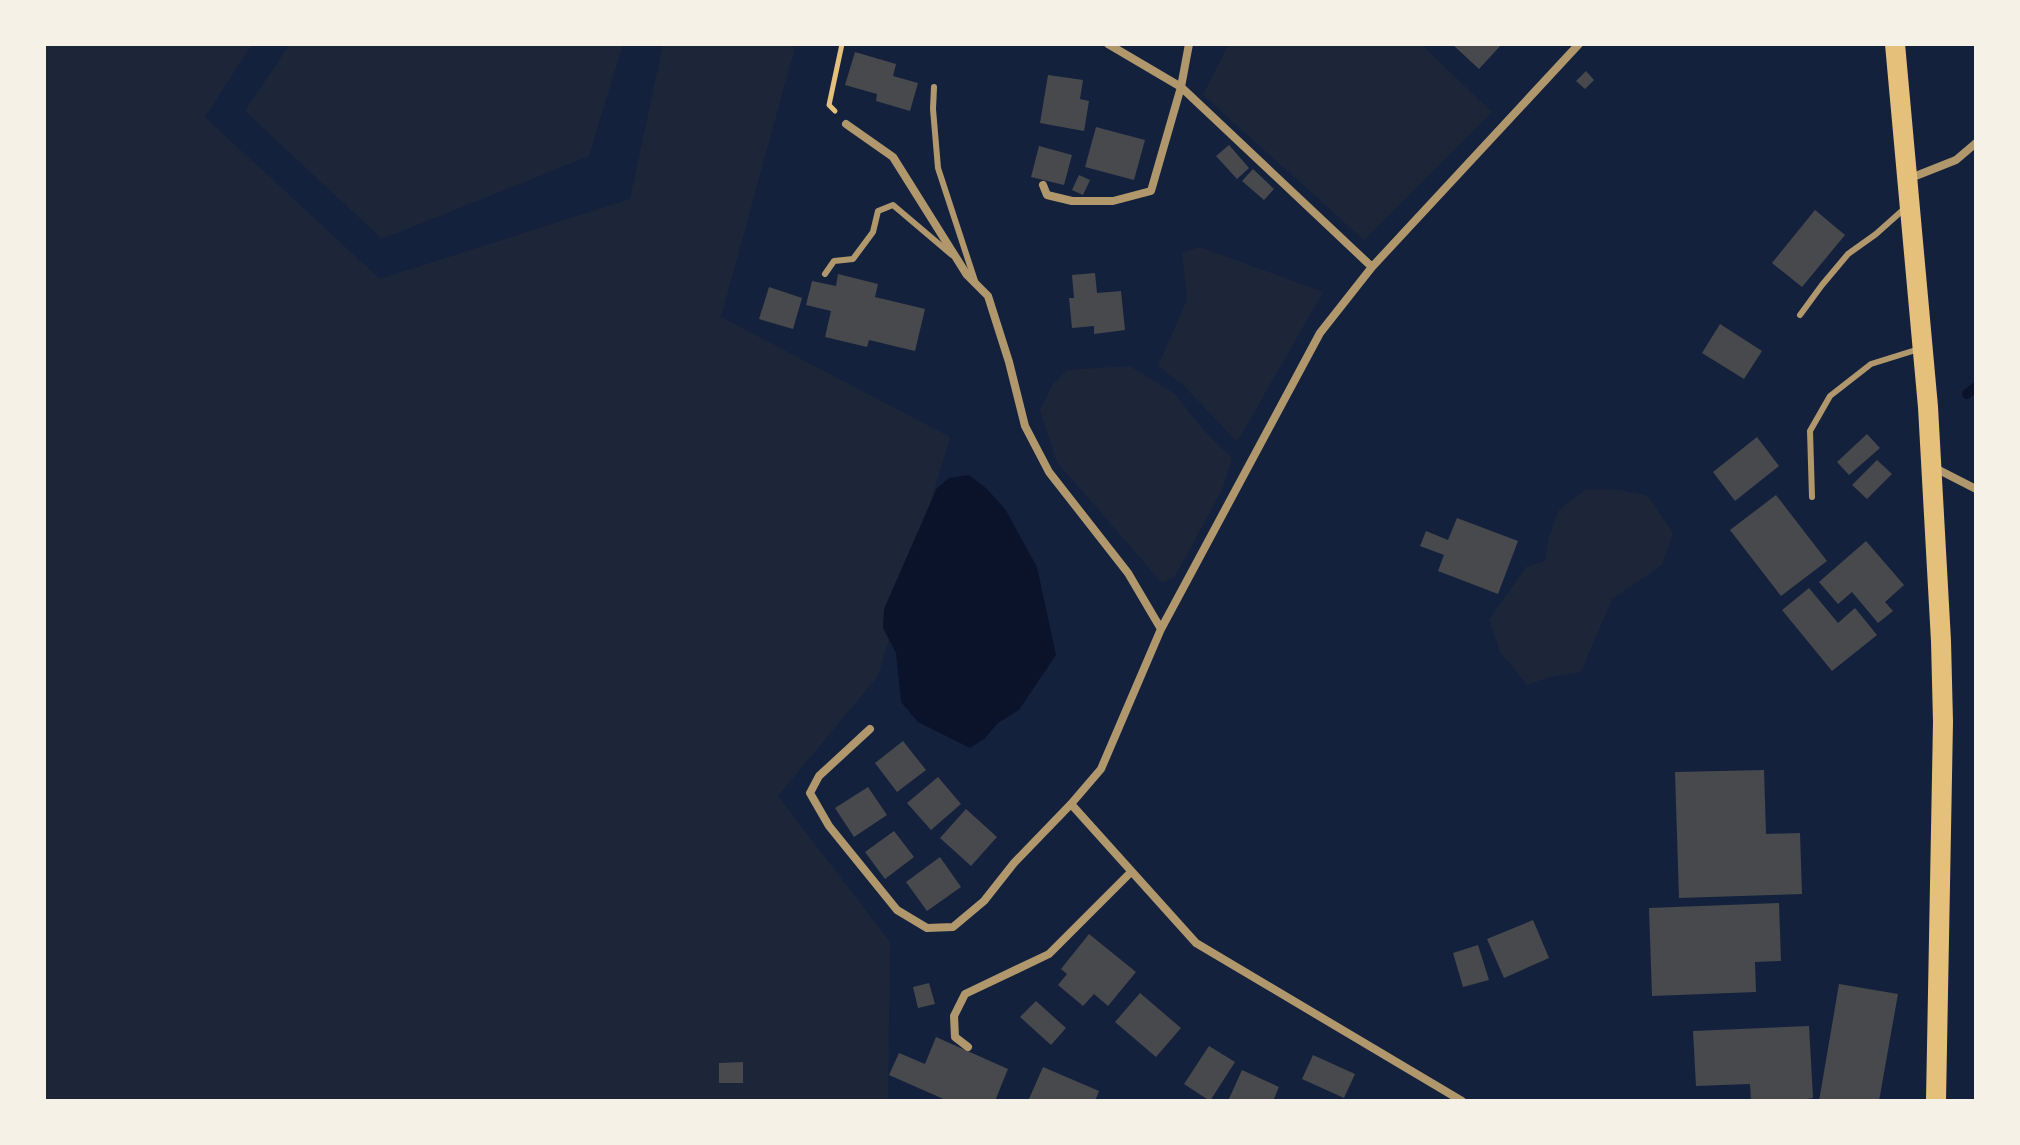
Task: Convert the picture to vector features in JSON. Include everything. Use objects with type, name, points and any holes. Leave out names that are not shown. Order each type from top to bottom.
[{"type":"main road","points":[[1895,44],[1932,466],[1943,722],[1936,1101]]},
{"type":"street","points":[[1108,44],[1181,87],[1372,267]]},
{"type":"street","points":[[1043,185],[1047,195],[1072,201],[1113,201],[1151,191],[1181,87],[1189,44]]},
{"type":"street","points":[[870,729],[819,776],[810,793],[829,826],[897,910],[927,928],[953,927],[984,901],[1014,863],[1101,769],[1161,629],[1320,333],[1372,267],[1579,44]]},
{"type":"street","points":[[846,124],[893,157],[958,260],[988,296],[1025,426],[1049,472],[1128,573],[1161,629]]},
{"type":"street","points":[[1908,179],[1956,160],[1976,143]]},
{"type":"street","points":[[1932,466],[1976,489]]},
{"type":"street","points":[[1071,804],[1196,943],[1462,1101]]},
{"type":"street","points":[[968,1047],[955,1037],[954,1016],[965,994],[1049,954],[1131,872]]},
{"type":"lane","points":[[934,87],[938,168],[976,284]]},
{"type":"lane","points":[[1800,315],[1848,254],[1910,204]]},
{"type":"lane","points":[[825,274],[834,261],[853,259],[873,232],[878,211],[893,205],[958,260]]},
{"type":"lane","points":[[1812,497],[1810,431],[1830,396],[1871,364],[1923,348]]},
{"type":"path","points":[[842,44],[829,105],[846,124]]},
{"type":"shaded area","points":[[44,44],[252,44],[205,117],[380,279],[630,199],[663,44],[791,44],[794,51],[721,317],[950,437],[878,676],[778,796],[890,942],[888,1101],[44,1101]]},
{"type":"shaded area","points":[[290,44],[623,44],[589,156],[382,239],[245,111]]},
{"type":"shaded area","points":[[1229,44],[1421,44],[1492,112],[1364,240],[1203,95]]},
{"type":"shaded area","points":[[1200,247],[1323,292],[1237,442],[1183,385],[1158,366],[1187,300],[1182,253]]},
{"type":"shaded area","points":[[1130,366],[1175,394],[1205,432],[1232,458],[1222,490],[1175,576],[1162,583],[1057,462],[1040,410],[1052,385],[1067,370]]},
{"type":"shaded area","points":[[969,475],[1005,509],[1037,567],[1056,655],[1019,710],[998,723],[984,739],[970,748],[918,722],[901,702],[896,653],[883,628],[884,609],[937,488],[949,478]]},
{"type":"shaded area","points":[[1586,489],[1621,490],[1648,496],[1673,533],[1662,565],[1612,599],[1581,672],[1527,685],[1500,652],[1489,620],[1526,567],[1545,561],[1549,537],[1559,510]]},
{"type":"building","points":[[1452,44],[1502,44],[1479,69]]},
{"type":"building","points":[[855,52],[896,64],[893,76],[918,83],[910,111],[876,101],[877,94],[845,85]]},
{"type":"building","points":[[1586,71],[1594,80],[1585,89],[1576,81]]},
{"type":"building","points":[[1048,75],[1083,80],[1080,99],[1089,101],[1084,131],[1040,123]]},
{"type":"building","points":[[1096,127],[1145,140],[1134,180],[1085,167]]},
{"type":"building","points":[[1229,145],[1249,168],[1237,179],[1216,156]]},
{"type":"building","points":[[1039,146],[1072,155],[1064,185],[1031,177]]},
{"type":"building","points":[[1253,169],[1274,189],[1264,200],[1242,181]]},
{"type":"building","points":[[1079,175],[1090,180],[1083,195],[1072,190]]},
{"type":"building","points":[[1815,210],[1845,235],[1802,287],[1772,263]]},
{"type":"building","points":[[1095,273],[1097,293],[1121,291],[1125,330],[1094,334],[1094,326],[1072,328],[1069,298],[1074,298],[1072,275]]},
{"type":"building","points":[[838,274],[878,284],[875,297],[925,309],[915,351],[869,340],[867,347],[825,337],[831,311],[806,305],[812,281],[836,286]]},
{"type":"building","points":[[769,287],[802,298],[793,329],[759,319]]},
{"type":"building","points":[[1720,324],[1762,351],[1744,379],[1702,353]]},
{"type":"building","points":[[1867,434],[1880,448],[1849,475],[1837,462]]},
{"type":"building","points":[[1757,437],[1779,466],[1735,501],[1713,472]]},
{"type":"building","points":[[1877,460],[1892,474],[1867,499],[1852,485]]},
{"type":"building","points":[[1776,495],[1827,561],[1781,596],[1730,530]]},
{"type":"building","points":[[1457,518],[1518,541],[1498,594],[1438,571],[1444,555],[1420,546],[1426,531],[1448,540]]},
{"type":"building","points":[[1866,541],[1904,585],[1885,602],[1893,611],[1878,623],[1852,592],[1838,604],[1819,582]]},
{"type":"building","points":[[1809,588],[1838,623],[1855,608],[1877,635],[1832,671],[1782,610]]},
{"type":"building","points":[[903,741],[926,770],[897,792],[875,763]]},
{"type":"building","points":[[1764,770],[1766,834],[1800,833],[1802,894],[1679,898],[1675,772]]},
{"type":"building","points":[[938,777],[961,804],[931,830],[907,803]]},
{"type":"building","points":[[868,787],[887,815],[854,837],[835,808]]},
{"type":"building","points":[[966,809],[997,837],[971,866],[940,838]]},
{"type":"building","points":[[894,831],[914,857],[885,879],[865,852]]},
{"type":"building","points":[[940,857],[961,887],[927,911],[906,882]]},
{"type":"building","points":[[1779,903],[1781,961],[1755,962],[1756,992],[1652,996],[1649,908]]},
{"type":"building","points":[[1533,920],[1549,958],[1504,978],[1487,939]]},
{"type":"building","points":[[1089,934],[1136,972],[1108,1006],[1094,994],[1083,1006],[1058,985],[1067,974],[1061,969]]},
{"type":"building","points":[[1478,945],[1489,980],[1463,987],[1453,953]]},
{"type":"building","points":[[929,983],[935,1004],[918,1008],[913,987]]},
{"type":"building","points":[[1839,984],[1898,994],[1879,1101],[1819,1101]]},
{"type":"building","points":[[1140,993],[1181,1028],[1156,1057],[1115,1022]]},
{"type":"building","points":[[1036,1001],[1066,1028],[1051,1045],[1020,1017]]},
{"type":"building","points":[[1809,1026],[1813,1098],[1806,1101],[1751,1101],[1750,1084],[1696,1086],[1693,1031]]},
{"type":"building","points":[[936,1037],[1008,1069],[995,1101],[948,1101],[889,1075],[899,1053],[925,1064]]},
{"type":"building","points":[[1209,1046],[1235,1062],[1210,1101],[1184,1084]]},
{"type":"building","points":[[1313,1055],[1355,1074],[1344,1098],[1302,1079]]},
{"type":"building","points":[[743,1062],[743,1083],[719,1083],[719,1063]]},
{"type":"building","points":[[1043,1067],[1099,1091],[1095,1101],[1029,1099]]},
{"type":"building","points":[[1242,1070],[1279,1087],[1273,1101],[1228,1101]]},
{"type":"waterway","points":[[1967,394],[1976,387]]}]
